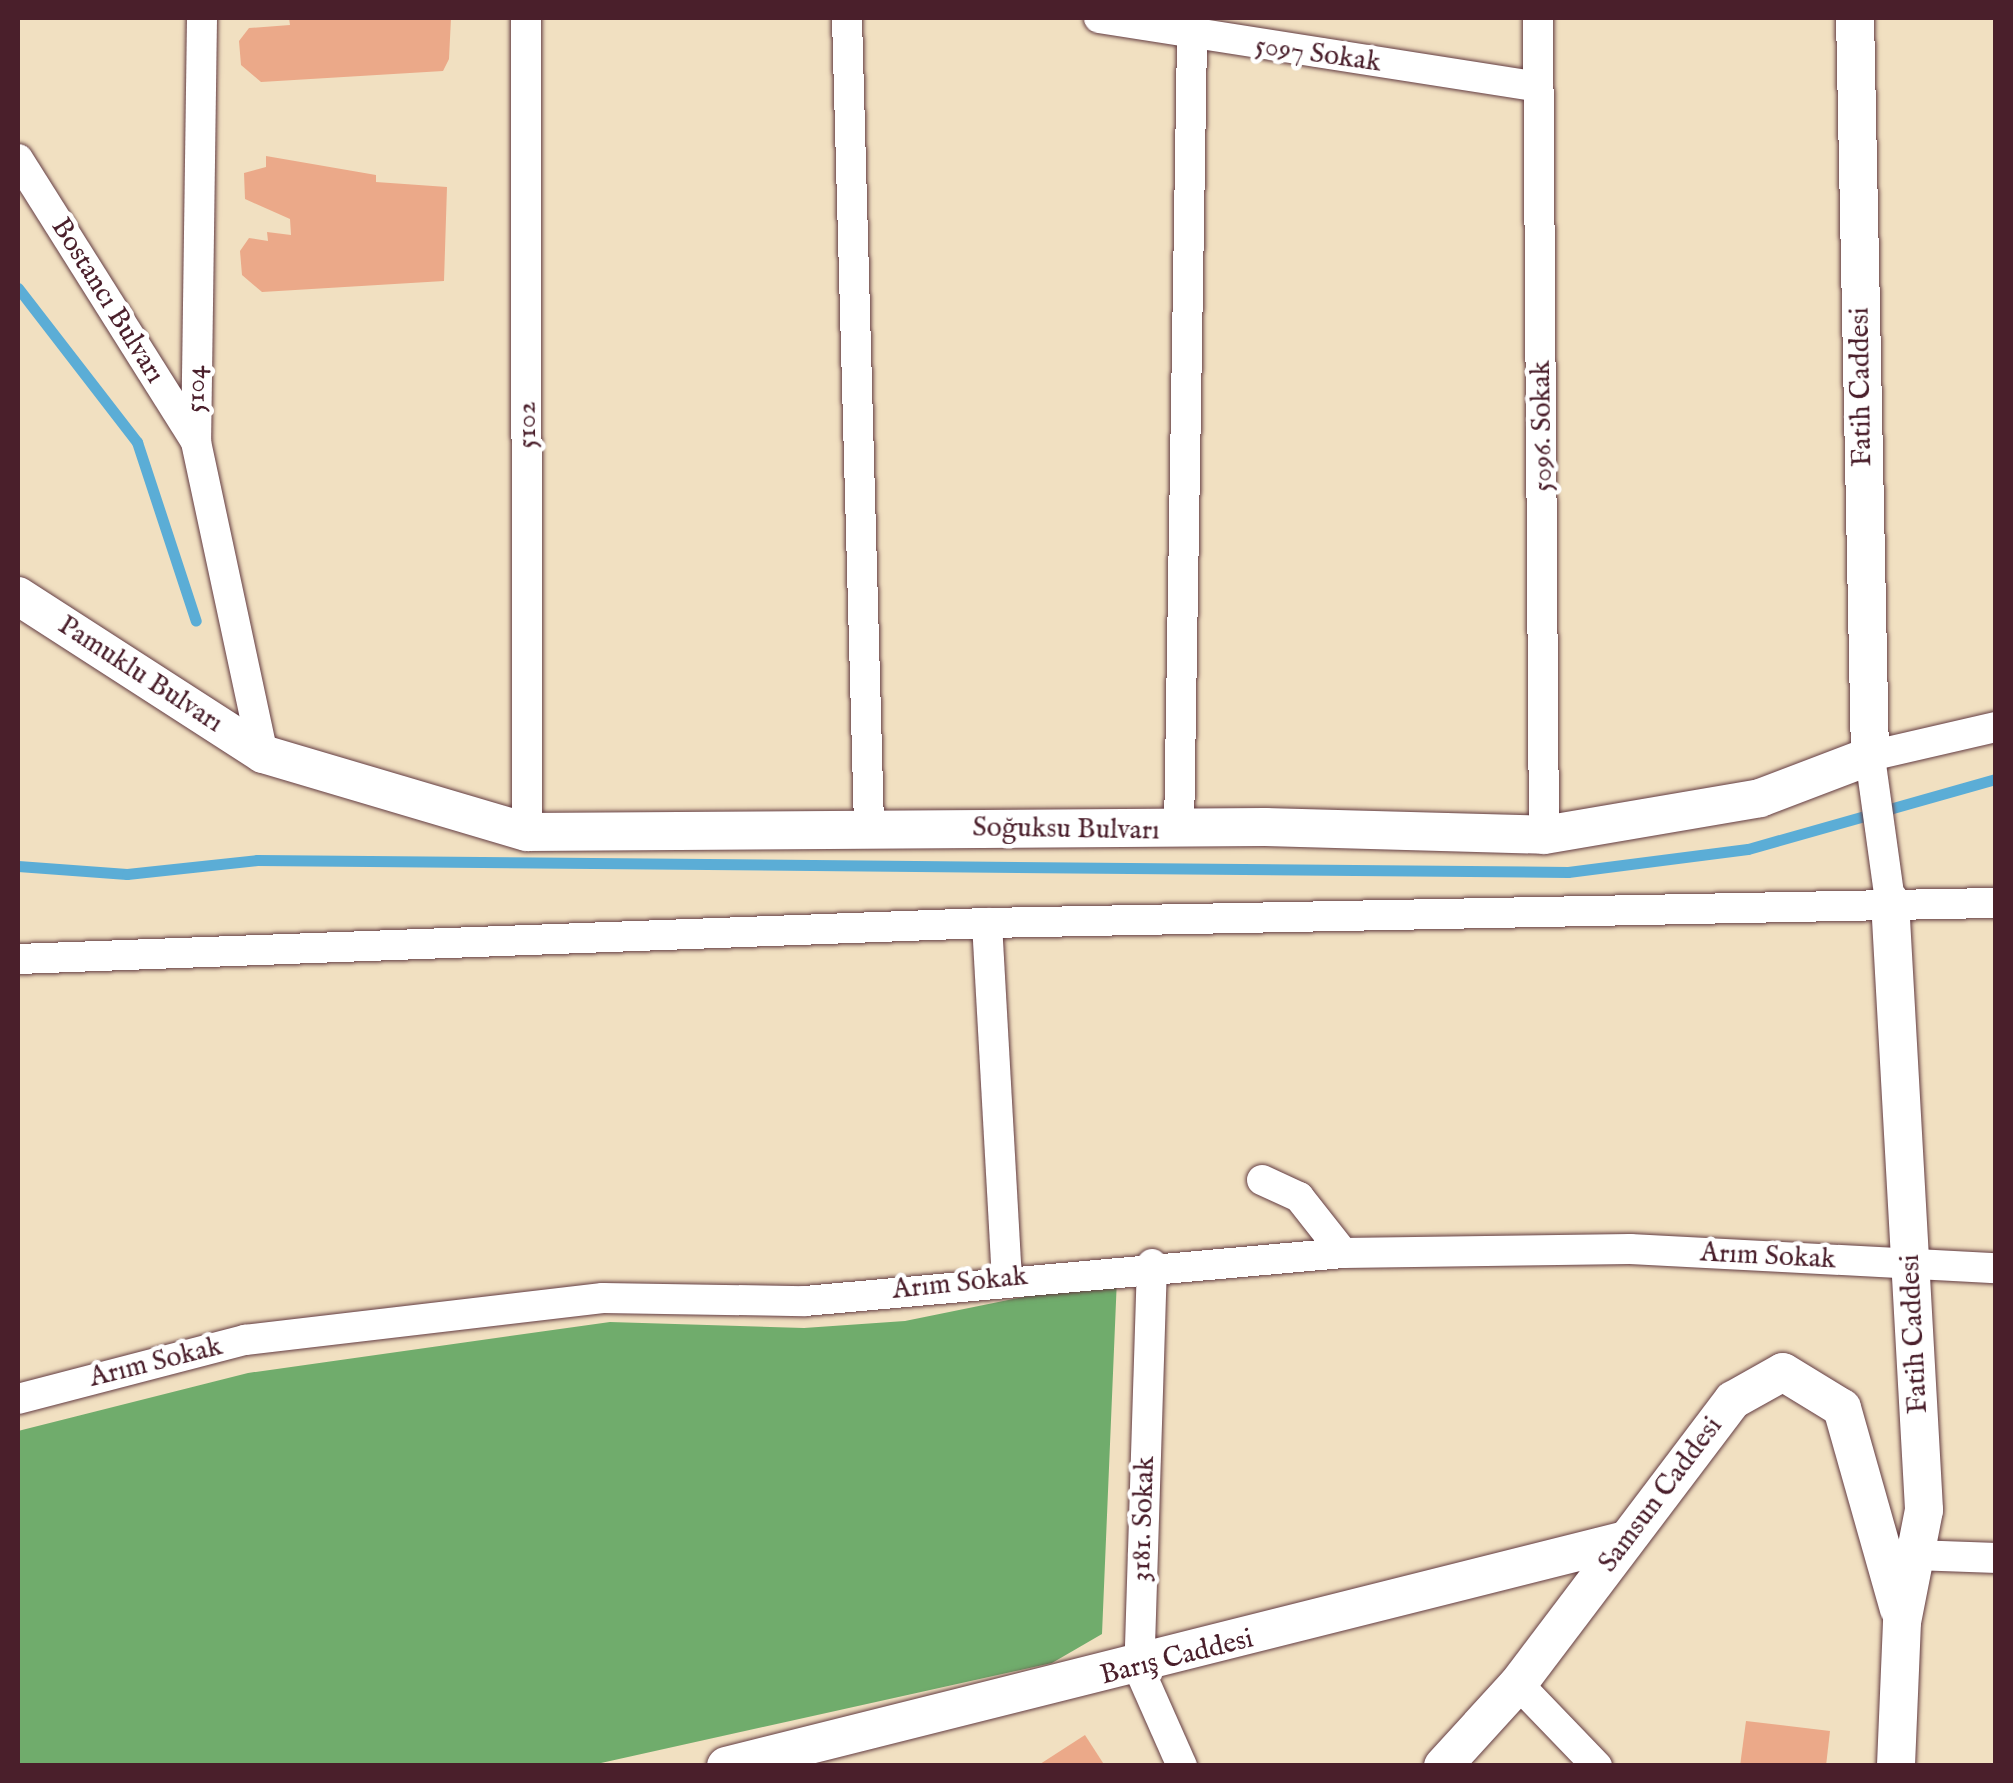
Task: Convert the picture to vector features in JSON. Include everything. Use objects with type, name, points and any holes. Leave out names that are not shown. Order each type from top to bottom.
[{"type":"street","name":"5104","points":[[202,18],[196,442],[263,754]]},
{"type":"street","name":"5102","points":[[526,18],[526,832]]},
{"type":"street","points":[[847,18],[869,828]]},
{"type":"street","name":"5097 Sokak","points":[[1099,18],[1192,37],[1538,86]]},
{"type":"street","name":"5096. Sokak","points":[[1538,18],[1544,836]]},
{"type":"street","name":"Fatih Caddesi","points":[[1855,18],[1872,772]]},
{"type":"street","points":[[1180,832],[1192,37]]},
{"type":"street","name":"Bostancı Bulvarı","points":[[18,159],[196,442]]},
{"type":"street","name":"Pamuklu Bulvarı","points":[[18,596],[263,754]]},
{"type":"street","points":[[1890,901],[1872,772],[1996,727]]},
{"type":"street","name":"Soğuksu Bulvarı","points":[[263,754],[526,832],[869,828],[1544,836],[1760,798],[1872,772]]},
{"type":"street","points":[[18,959],[987,923],[1890,901],[1996,903]]},
{"type":"street","name":"Fatih Caddesi","points":[[1890,901],[1924,1510],[1902,1622],[1896,1766]]},
{"type":"street","points":[[987,923],[1007,1278]]},
{"type":"street","points":[[1262,1180],[1299,1197],[1344,1252]]},
{"type":"street","name":"Arım Sokak","points":[[18,1399],[245,1340],[603,1298],[804,1301],[1152,1264],[1344,1252],[1630,1250],[1996,1268]]},
{"type":"street","name":"3181. Sokak","points":[[1152,1264],[1140,1669],[1182,1766]]},
{"type":"street","name":"Samsun Caddesi","points":[[1443,1766],[1518,1684],[1733,1400],[1784,1372],[1842,1408],[1902,1622]]},
{"type":"street","name":"Barış Caddesi","points":[[726,1766],[1140,1669],[1626,1540]]},
{"type":"street","points":[[1915,1555],[1996,1558]]},
{"type":"street","points":[[1518,1684],[1597,1766]]},
{"type":"green space","points":[[1117,1278],[1102,1634],[1052,1663],[592,1765],[18,1766],[18,1431],[248,1373],[610,1322],[804,1328],[905,1321]]},
{"type":"building","points":[[289,18],[451,18],[449,59],[443,71],[261,82],[241,65],[239,41],[249,28],[290,25]]},
{"type":"building","points":[[266,156],[376,175],[376,182],[447,187],[444,281],[262,292],[242,275],[240,251],[249,238],[268,241],[267,232],[291,235],[290,219],[245,199],[244,173],[266,167]]},
{"type":"building","points":[[1746,1721],[1830,1731],[1826,1766],[1740,1766]]},
{"type":"building","points":[[1085,1735],[1105,1766],[1037,1766]]},
{"type":"waterway","points":[[18,288],[137,442],[196,621]]},
{"type":"waterway","points":[[18,866],[127,874],[257,860],[1568,872],[1748,849],[1996,779]]}]
